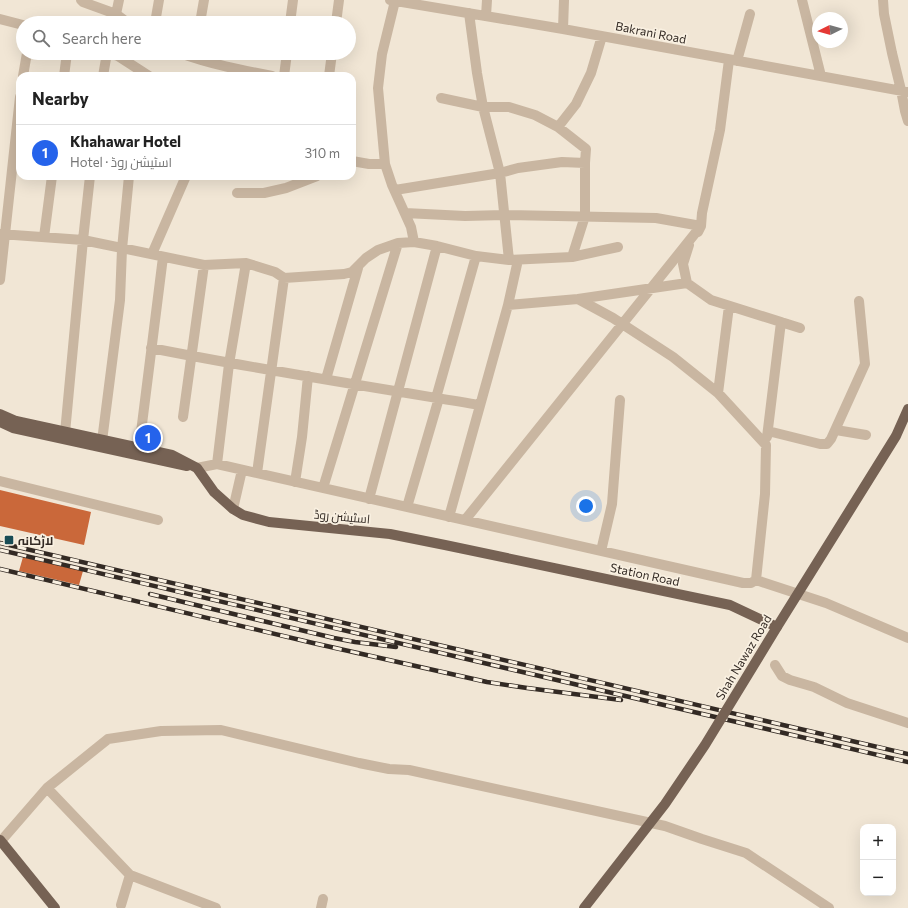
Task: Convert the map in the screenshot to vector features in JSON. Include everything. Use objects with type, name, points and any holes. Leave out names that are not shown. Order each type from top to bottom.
[{"type":"main road","name":"Shah Nawaz Road","points":[[584,908],[665,804],[701,752],[776,627],[896,436],[908,408]]},
{"type":"main road","name":"اسٹیشن روڈ","points":[[0,414],[16,421],[65,433],[172,455],[197,468],[214,492],[233,509],[244,515],[269,522],[390,534],[504,557]]},
{"type":"main road","points":[[0,422],[13,428],[162,462],[197,468]]},
{"type":"main road","name":"Station Road","points":[[504,557],[730,605],[776,627]]},
{"type":"main road","points":[[1,840],[55,908]]},
{"type":"street","points":[[81,0],[119,16]]},
{"type":"street","points":[[116,14],[120,0]]},
{"type":"street","points":[[156,16],[159,0]]},
{"type":"street","points":[[201,16],[204,0]]},
{"type":"street","points":[[291,16],[293,0]]},
{"type":"street","points":[[337,16],[339,0]]},
{"type":"street","points":[[392,0],[382,54],[378,88],[384,164],[411,227],[414,242]]},
{"type":"street","name":"Bakrani Road","points":[[392,0],[563,29],[905,91]]},
{"type":"street","points":[[486,16],[488,0]]},
{"type":"street","points":[[563,29],[564,0]]},
{"type":"street","points":[[802,0],[821,76]]},
{"type":"street","points":[[883,0],[884,14],[892,53],[905,91],[904,112],[908,121]]},
{"type":"street","points":[[449,517],[508,305],[514,260],[504,215],[500,173],[483,107],[469,13]]},
{"type":"street","points":[[750,14],[733,61],[702,213],[701,226],[689,246],[683,264],[687,283],[711,300],[800,328]]},
{"type":"street","points":[[0,19],[16,22]]},
{"type":"street","points":[[558,127],[576,104],[591,73],[602,36]]},
{"type":"street","points":[[24,72],[26,60]]},
{"type":"street","points":[[65,72],[66,60]]},
{"type":"street","points":[[105,72],[107,60]]},
{"type":"street","points":[[124,60],[142,72]]},
{"type":"street","points":[[209,60],[252,72]]},
{"type":"street","points":[[285,72],[286,60]]},
{"type":"street","points":[[330,72],[331,60]]},
{"type":"street","points":[[441,98],[483,107],[509,107],[535,115],[558,127],[586,149],[585,216],[572,257]]},
{"type":"street","points":[[0,280],[2,234],[16,127]]},
{"type":"street","points":[[356,162],[369,164],[384,164]]},
{"type":"street","points":[[395,190],[500,173],[518,168],[562,162],[585,163]]},
{"type":"street","points":[[44,237],[51,180]]},
{"type":"street","points":[[65,433],[90,180]]},
{"type":"street","points":[[102,440],[117,326],[129,180]]},
{"type":"street","points":[[152,254],[184,180]]},
{"type":"street","points":[[237,193],[264,193],[286,188],[307,180]]},
{"type":"street","points":[[405,213],[465,216],[504,215],[656,218],[701,226]]},
{"type":"street","points":[[465,520],[701,226]]},
{"type":"street","points":[[2,234],[83,240],[204,265],[246,263],[275,272],[284,278],[344,274],[352,272],[358,268],[366,258],[378,250],[398,243],[414,242],[476,256],[514,260],[572,257],[618,247]]},
{"type":"street","points":[[323,488],[398,243]]},
{"type":"street","points":[[369,498],[437,246]]},
{"type":"street","points":[[407,507],[476,256]]},
{"type":"street","points":[[139,448],[163,257]]},
{"type":"street","points":[[217,464],[229,364],[246,263]]},
{"type":"street","points":[[183,417],[204,265]]},
{"type":"street","points":[[326,380],[358,268]]},
{"type":"street","points":[[257,473],[284,278]]},
{"type":"street","points":[[508,305],[578,299],[687,283]]},
{"type":"street","points":[[578,299],[622,324],[673,357],[718,393],[766,445]]},
{"type":"street","points":[[768,431],[820,444],[827,444],[831,440],[865,364],[859,301]]},
{"type":"street","points":[[718,393],[729,306]]},
{"type":"street","points":[[756,580],[765,494],[766,445],[781,322]]},
{"type":"street","points":[[152,348],[229,364],[271,369],[354,385],[480,405]]},
{"type":"street","points":[[295,482],[302,437],[308,376]]},
{"type":"street","points":[[601,551],[612,504],[620,400]]},
{"type":"street","points":[[836,430],[866,435]]},
{"type":"street","points":[[197,468],[217,464],[743,583],[756,580],[826,603],[908,638]]},
{"type":"street","points":[[233,509],[242,470]]},
{"type":"street","points":[[0,481],[158,520]]},
{"type":"street","points":[[776,665],[782,676],[790,680],[814,687],[847,703],[908,723]]},
{"type":"street","points":[[1,840],[47,788],[108,739],[161,731],[221,730],[359,763],[389,769],[409,770],[665,826],[746,853],[829,908]]},
{"type":"street","points":[[47,788],[130,875],[216,908]]},
{"type":"street","points":[[121,905],[130,875]]},
{"type":"building","points":[[0,490],[91,512],[84,545],[0,526]]},
{"type":"building","points":[[23,557],[83,571],[79,585],[19,571]]},
{"type":"railway","points":[[0,543],[908,754]]},
{"type":"railway","points":[[0,550],[908,762]]},
{"type":"railway","points":[[0,569],[313,643],[487,682],[621,700]]},
{"type":"railway","points":[[150,594],[334,638],[396,647]]},
{"type":"place","name":"Khahawar Hotel","points":[[148,438]]},
{"type":"place","name":"لاڑکانہ","points":[[9,540]]}]
